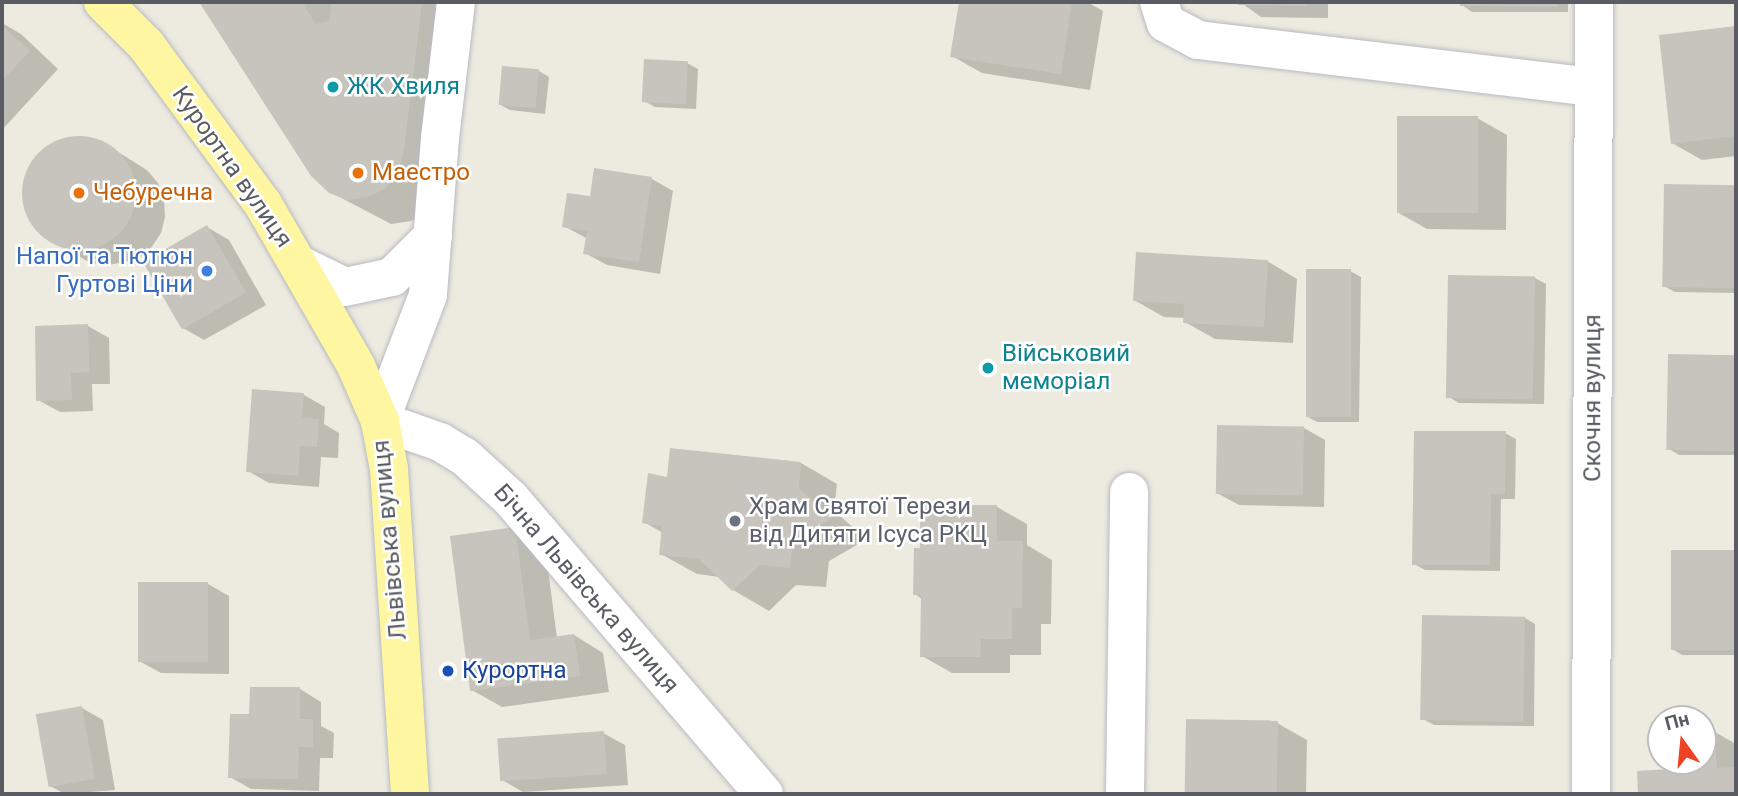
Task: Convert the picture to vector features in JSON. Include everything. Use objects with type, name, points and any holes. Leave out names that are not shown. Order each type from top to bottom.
[{"type":"main road","name":"Курортна вулиця","points":[[103,2],[154,55],[263,204],[356,366],[380,421]]},
{"type":"main road","name":"Львівська вулиця","points":[[380,421],[389,468],[410,794]]},
{"type":"street","name":"Львівська вулиця","points":[[380,421],[428,295],[440,138],[457,2]]},
{"type":"street","points":[[1159,2],[1166,23],[1198,40],[1594,87]]},
{"type":"street","name":"Скочня вулиця","points":[[1591,794],[1594,2]]},
{"type":"street","points":[[298,264],[345,287],[392,278],[433,236]]},
{"type":"street","name":"Бічна Львівська вулиця","points":[[380,421],[440,442],[465,457],[511,499],[764,794]]},
{"type":"street","points":[[1125,794],[1129,492]]},
{"type":"building","name":"ЖК Хвиля","points":[[199,2],[302,2],[316,24],[329,21],[332,2],[422,2],[404,150],[398,173],[385,189],[368,197],[347,200],[329,193],[311,176]]},
{"type":"building","points":[[959,2],[1072,2],[1061,74],[950,57]]},
{"type":"building","points":[[1238,2],[1307,2],[1307,6],[1238,5]]},
{"type":"building","points":[[1460,2],[1558,2],[1558,7],[1460,6]]},
{"type":"building","points":[[2,25],[30,51],[2,81]]},
{"type":"building","points":[[1736,26],[1736,136],[1671,144],[1659,35]]},
{"type":"building","points":[[644,59],[688,61],[686,104],[642,102]]},
{"type":"building","points":[[502,66],[539,69],[535,108],[499,105]]},
{"type":"building","points":[[1397,116],[1478,116],[1478,213],[1397,213]]},
{"type":"building","name":"Чебуречна","points":[[79,136],[101,141],[119,153],[131,171],[136,193],[131,215],[119,233],[101,245],[79,250],[57,245],[39,233],[27,215],[22,193],[27,171],[39,153],[57,141]]},
{"type":"building","points":[[594,168],[652,177],[639,262],[583,254],[587,231],[562,227],[567,193],[590,196]]},
{"type":"building","points":[[1664,184],[1736,185],[1734,288],[1662,287]]},
{"type":"building","points":[[207,225],[246,293],[182,330],[143,262]]},
{"type":"building","points":[[1136,252],[1268,260],[1264,327],[1183,323],[1184,304],[1133,301]]},
{"type":"building","points":[[1306,269],[1351,269],[1351,417],[1306,417]]},
{"type":"building","points":[[1448,275],[1535,277],[1533,399],[1446,398]]},
{"type":"building","points":[[88,324],[89,372],[71,373],[72,400],[36,401],[35,326]]},
{"type":"building","points":[[1668,354],[1736,355],[1734,451],[1666,450]]},
{"type":"building","points":[[252,389],[304,393],[302,417],[319,419],[317,447],[300,446],[298,476],[246,472]]},
{"type":"building","points":[[1217,425],[1304,427],[1303,496],[1216,494]]},
{"type":"building","points":[[1414,431],[1506,431],[1505,494],[1491,494],[1490,565],[1412,565]]},
{"type":"building","name":"Храм Святої Терези від Дитяти Ісуса РКЦ","points":[[670,448],[801,462],[799,488],[832,518],[793,541],[790,568],[760,565],[732,591],[699,559],[659,555],[662,526],[642,523],[648,473],[667,477]]},
{"type":"building","points":[[920,505],[997,505],[997,541],[1023,541],[1022,608],[1012,608],[1012,639],[981,639],[980,657],[920,657],[921,595],[913,595],[914,548],[920,548]]},
{"type":"building","points":[[515,527],[530,640],[574,634],[580,676],[470,691],[450,536]]},
{"type":"building","points":[[1671,550],[1736,550],[1736,650],[1671,650]]},
{"type":"building","points":[[138,582],[208,582],[208,662],[138,662]]},
{"type":"building","points":[[1422,615],[1525,617],[1523,722],[1420,720]]},
{"type":"building","points":[[250,687],[300,687],[300,719],[313,719],[313,747],[299,747],[298,779],[228,778],[230,714],[249,714]]},
{"type":"building","points":[[82,706],[95,779],[49,787],[36,714]]},
{"type":"building","points":[[1186,719],[1278,721],[1277,794],[1185,794]]},
{"type":"building","points":[[604,731],[607,774],[500,781],[497,738]]},
{"type":"building","points":[[1736,767],[1736,794],[1638,794],[1637,771],[1647,770],[1647,775],[1717,775],[1717,768]]},
{"type":"place","name":"ЖК Хвиля","points":[[333,87]]},
{"type":"place","name":"Маестро","points":[[358,173]]},
{"type":"place","name":"Чебуречна","points":[[79,193]]},
{"type":"place","name":"Напої та Тютюн Гуртові Ціни","points":[[207,271]]},
{"type":"place","name":"Військовий меморіал","points":[[988,368]]},
{"type":"place","name":"Храм Святої Терези від Дитяти Ісуса РКЦ","points":[[735,521]]},
{"type":"place","name":"Курортна","points":[[448,671]]}]
